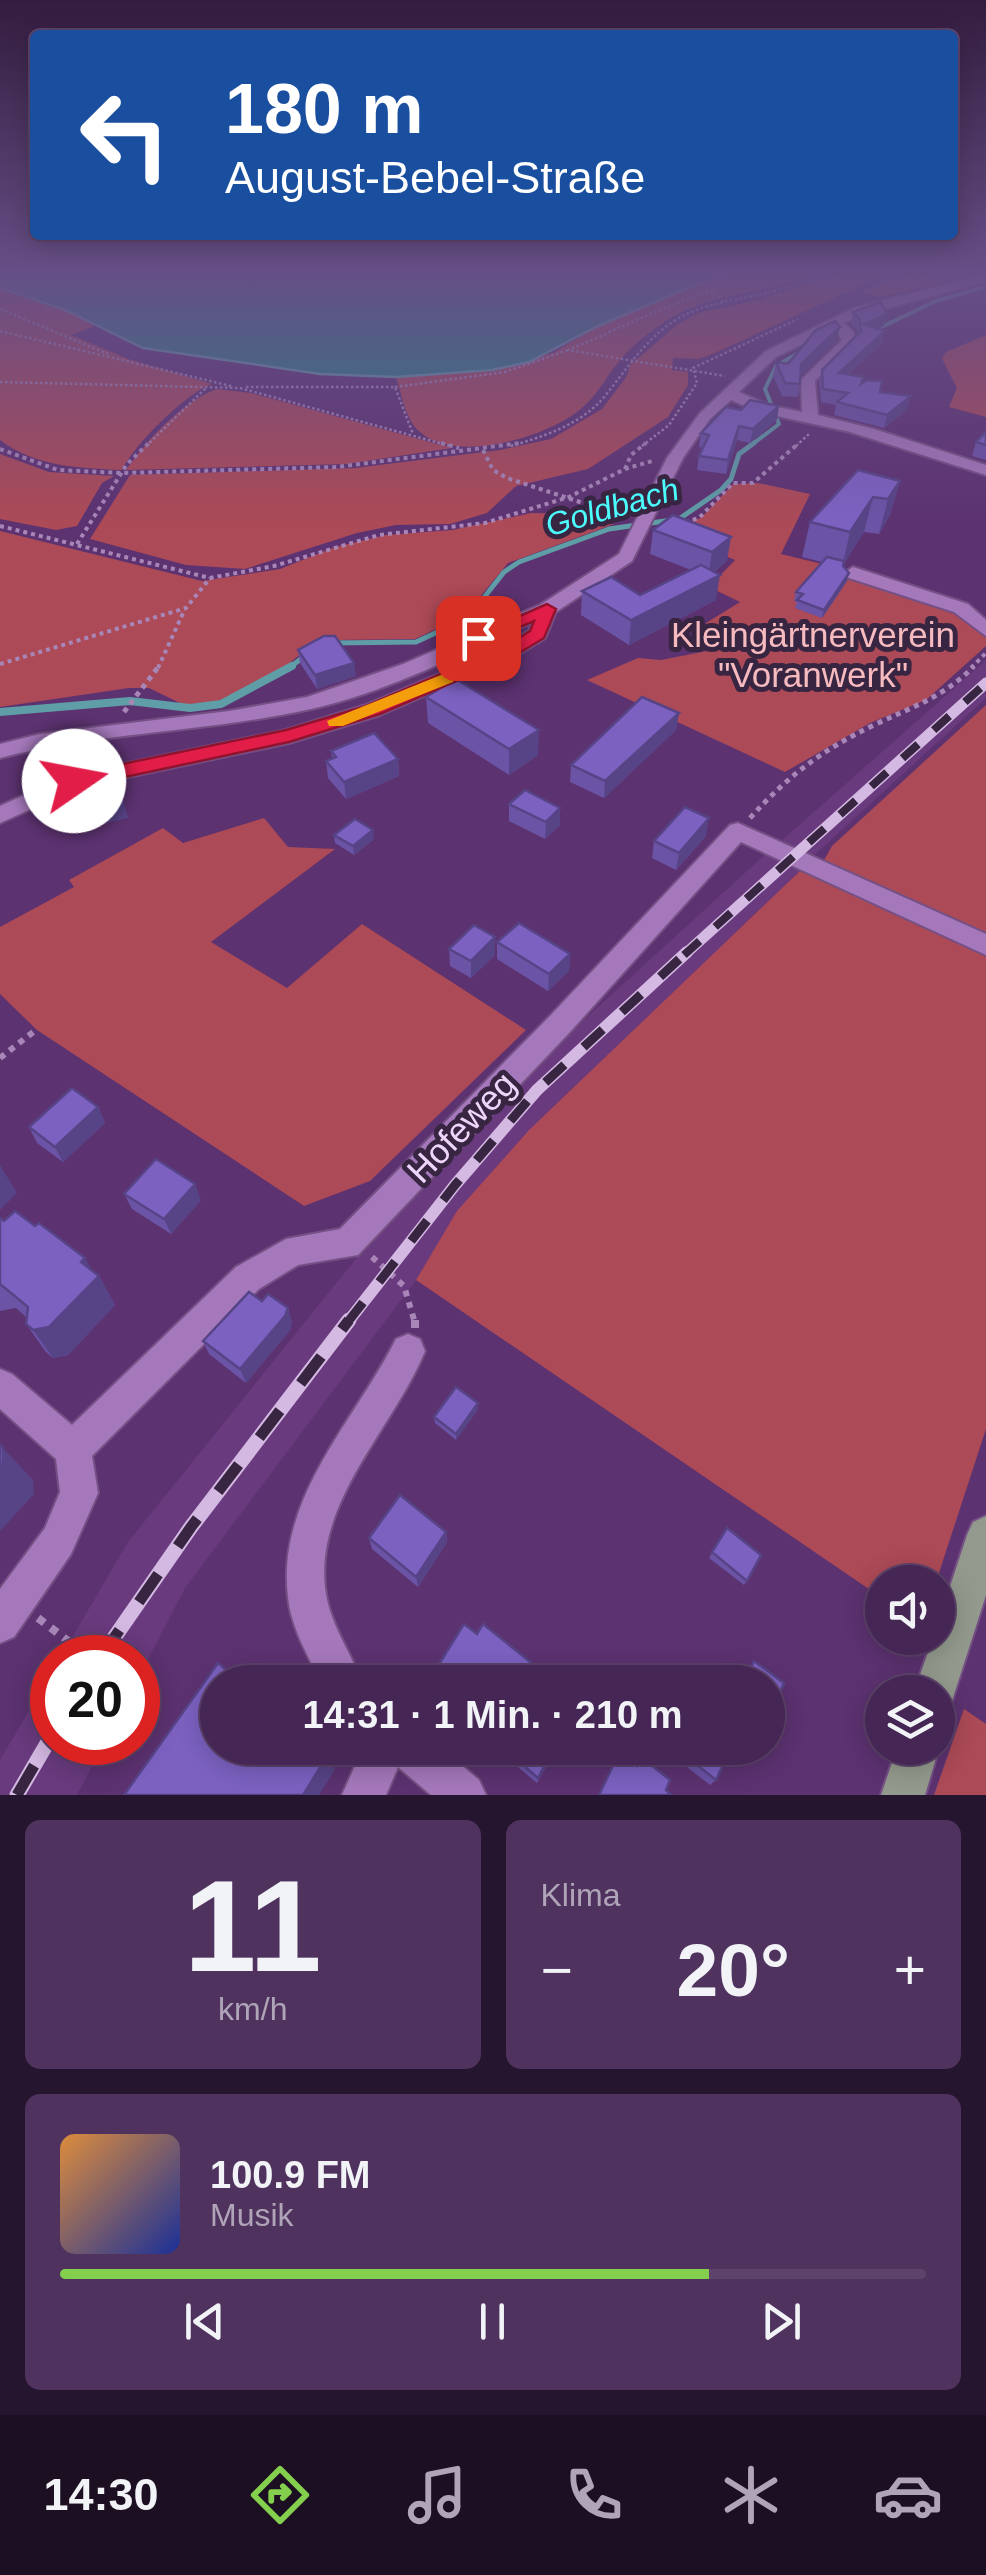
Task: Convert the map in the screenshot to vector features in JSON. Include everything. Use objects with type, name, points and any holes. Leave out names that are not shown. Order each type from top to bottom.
[{"type":"main road","points":[[941,1675],[986,1535]]},
{"type":"main road","points":[[904,1795],[913,1765]]},
{"type":"street","points":[[0,751],[40,741],[229,718],[310,703],[410,668],[547,609],[626,557],[675,458],[726,393],[771,355]]},
{"type":"street","points":[[810,416],[808,380],[832,355]]},
{"type":"street","points":[[726,393],[751,400],[765,410],[810,416],[986,470]]},
{"type":"street","points":[[853,572],[960,608],[986,630]]},
{"type":"street","points":[[0,815],[74,781],[289,736],[373,710],[510,651],[538,634],[547,609]]},
{"type":"street","points":[[738,831],[986,945]]},
{"type":"street","name":"Hofeweg","points":[[348,1244],[738,831]]},
{"type":"street","points":[[73,1450],[260,1266],[308,1245],[348,1244]]},
{"type":"street","points":[[335,1665],[307,1600],[304,1551],[315,1511],[396,1380],[408,1352]]},
{"type":"street","points":[[0,1386],[73,1450],[80,1493],[58,1541],[8,1612]]},
{"type":"street","points":[[364,1795],[378,1765]]},
{"type":"street","points":[[429,1765],[464,1795]]},
{"type":"path","points":[[102,355],[464,450]]},
{"type":"path","points":[[112,355],[125,360]]},
{"type":"path","points":[[0,382],[240,388],[394,386],[507,372],[558,355]]},
{"type":"path","points":[[594,355],[743,378]]},
{"type":"path","points":[[0,449],[58,470],[122,473],[337,467],[482,449],[549,435],[588,412],[635,355]]},
{"type":"path","points":[[394,386],[413,435]]},
{"type":"path","points":[[78,544],[122,473],[154,434],[207,387]]},
{"type":"path","points":[[643,528],[699,518],[732,483],[753,482],[791,446],[830,422]]},
{"type":"path","points":[[482,449],[493,470],[507,478],[595,507]]},
{"type":"path","points":[[0,526],[210,578],[274,566],[379,535],[485,523],[568,497],[624,469],[675,458]]},
{"type":"path","points":[[127,707],[157,670],[186,608],[210,578]]},
{"type":"path","points":[[0,664],[186,608]]},
{"type":"path","points":[[738,831],[790,774],[872,726],[931,702],[953,687],[986,653]]},
{"type":"path","points":[[0,1058],[37,1029]]},
{"type":"path","points":[[348,1244],[390,1267],[414,1303],[416,1326],[408,1352]]},
{"type":"path","points":[[8,1612],[52,1635]]},
{"type":"shaded area","points":[[189,355],[543,355],[492,370],[396,377],[320,374]]},
{"type":"shaded area","points":[[986,660],[986,698],[810,859],[780,842]]},
{"type":"shaded area","points":[[770,850],[802,869],[529,1130],[458,1211],[416,1280],[185,1588],[160,1636],[73,1635],[128,1542],[383,1225],[553,1048]]},
{"type":"shaded area","points":[[30,1709],[30,1765],[93,1765],[77,1795],[0,1795],[0,1760]]},
{"type":"green space","points":[[0,355],[118,355],[212,384],[162,421],[122,470],[43,461],[0,440]]},
{"type":"green space","points":[[547,355],[625,355],[595,395],[570,417],[528,436],[480,446],[436,442],[420,432],[407,414],[396,377],[492,370]]},
{"type":"green space","points":[[642,355],[710,355],[699,359],[673,358],[672,370],[688,372],[688,385],[668,417],[588,469],[516,486],[487,513],[450,524],[396,525],[357,533],[245,569],[186,565],[90,539],[130,475],[355,468],[500,450],[551,439],[602,409],[627,376],[630,365]]},
{"type":"green space","points":[[944,355],[986,355],[986,417],[949,407],[957,388],[942,359]]},
{"type":"green space","points":[[217,389],[251,393],[452,448],[346,464],[126,470],[167,423],[191,402]]},
{"type":"green space","points":[[0,454],[49,472],[114,476],[102,483],[77,526],[56,530],[0,519]]},
{"type":"green space","name":"Kleingärtnerverein \"Voranwerk\"","points":[[758,483],[810,494],[781,554],[867,575],[961,608],[986,632],[986,646],[926,700],[870,723],[785,772],[587,680],[638,658],[661,660],[712,650],[706,623],[740,602],[709,587],[735,560],[661,530],[701,518],[733,484]]},
{"type":"green space","points":[[531,513],[586,514],[614,524],[508,563],[464,616],[415,639],[333,640],[307,649],[276,674],[218,701],[184,705],[149,688],[129,688],[0,707],[0,531],[202,581],[280,569],[335,547],[386,535],[452,530]]},
{"type":"green space","points":[[986,705],[986,938],[823,862],[832,846]]},
{"type":"green space","points":[[264,818],[288,847],[335,849],[211,942],[287,988],[362,924],[526,1030],[370,1181],[304,1206],[37,1030],[0,994],[0,927],[74,887],[69,880],[163,828],[183,843]]},
{"type":"green space","points":[[802,869],[986,956],[986,1429],[942,1565],[865,1565],[865,1586],[416,1280],[457,1211],[529,1130]]},
{"type":"green space","points":[[964,1709],[986,1724],[986,1795],[934,1795],[944,1765],[955,1765],[955,1735]]},
{"type":"building","points":[[796,355],[811,355],[801,364],[800,384],[785,383],[776,362],[788,364]]},
{"type":"building","points":[[837,355],[859,355],[839,373],[864,377],[861,384],[867,380],[882,381],[880,392],[911,396],[887,415],[837,402],[848,393],[823,389],[822,370]]},
{"type":"building","points":[[750,400],[779,406],[753,429],[739,426],[728,460],[699,456],[709,435],[701,433],[726,407],[741,410]]},
{"type":"building","points":[[986,432],[986,445],[976,442]]},
{"type":"building","points":[[858,470],[900,481],[888,499],[873,497],[850,532],[810,522]]},
{"type":"building","points":[[673,515],[731,537],[712,552],[653,530]]},
{"type":"building","points":[[827,557],[844,561],[849,573],[824,610],[797,600],[803,594],[796,592]]},
{"type":"building","points":[[701,565],[720,575],[631,620],[582,591],[611,577],[640,595]]},
{"type":"building","points":[[324,636],[335,636],[354,663],[315,675],[298,650]]},
{"type":"building","points":[[456,679],[539,730],[509,749],[426,697]]},
{"type":"building","points":[[642,697],[679,713],[605,781],[571,765]]},
{"type":"building","points":[[374,733],[398,759],[344,782],[326,761],[336,757],[331,751]]},
{"type":"building","points":[[118,781],[122,801],[73,812],[70,792]]},
{"type":"building","points":[[525,790],[560,808],[546,822],[509,804]]},
{"type":"building","points":[[685,807],[709,818],[679,853],[654,841]]},
{"type":"building","points":[[355,819],[373,830],[353,846],[334,835]]},
{"type":"building","points":[[519,923],[570,954],[549,974],[497,942]]},
{"type":"building","points":[[474,925],[495,937],[471,961],[449,949]]},
{"type":"building","points":[[72,1088],[98,1107],[55,1147],[29,1127]]},
{"type":"building","points":[[156,1159],[195,1184],[164,1219],[124,1194]]},
{"type":"building","points":[[15,1211],[35,1226],[39,1223],[85,1258],[81,1262],[99,1276],[49,1327],[33,1330],[26,1324],[28,1307],[0,1284],[0,1218],[4,1221]]},
{"type":"building","points":[[249,1292],[262,1301],[268,1294],[288,1308],[240,1369],[203,1341]]},
{"type":"building","points":[[456,1387],[478,1403],[456,1434],[434,1417]]},
{"type":"building","points":[[400,1495],[446,1532],[416,1577],[369,1538]]},
{"type":"building","points":[[727,1528],[761,1555],[747,1581],[712,1552]]},
{"type":"building","points":[[464,1624],[477,1634],[483,1624],[534,1665],[439,1665]]},
{"type":"building","points":[[200,1688],[200,1765],[322,1765],[303,1795],[124,1795],[145,1765],[160,1765],[160,1744]]},
{"type":"building","points":[[523,1765],[545,1765],[538,1778]]},
{"type":"building","points":[[613,1765],[651,1765],[670,1780],[666,1790],[671,1795],[599,1795]]},
{"type":"building","points":[[697,1765],[723,1765],[716,1780]]},
{"type":"waterway","name":"Goldbach","points":[[753,444],[779,424],[765,389],[776,366],[795,355]]},
{"type":"waterway","name":"Goldbach","points":[[332,643],[416,642],[468,618],[504,572],[519,562],[609,529],[679,519],[721,490],[731,479],[739,454],[753,444]]},
{"type":"waterway","name":"Goldbach","points":[[291,667],[306,655]]},
{"type":"waterway","name":"Goldbach","points":[[0,712],[130,701],[190,708],[221,704],[291,667]]},
{"type":"railway","points":[[684,955],[986,683]]},
{"type":"railway","points":[[347,1323],[455,1185],[537,1090],[687,952]]},
{"type":"railway","points":[[116,1635],[191,1527],[349,1320]]},
{"type":"railway","points":[[17,1795],[34,1765]]},
{"type":"slow traffic","points":[[336,721],[373,710],[446,678]]},
{"type":"route","points":[[74,781],[289,736],[373,710],[510,651],[538,634],[547,609],[478,638]]}]
